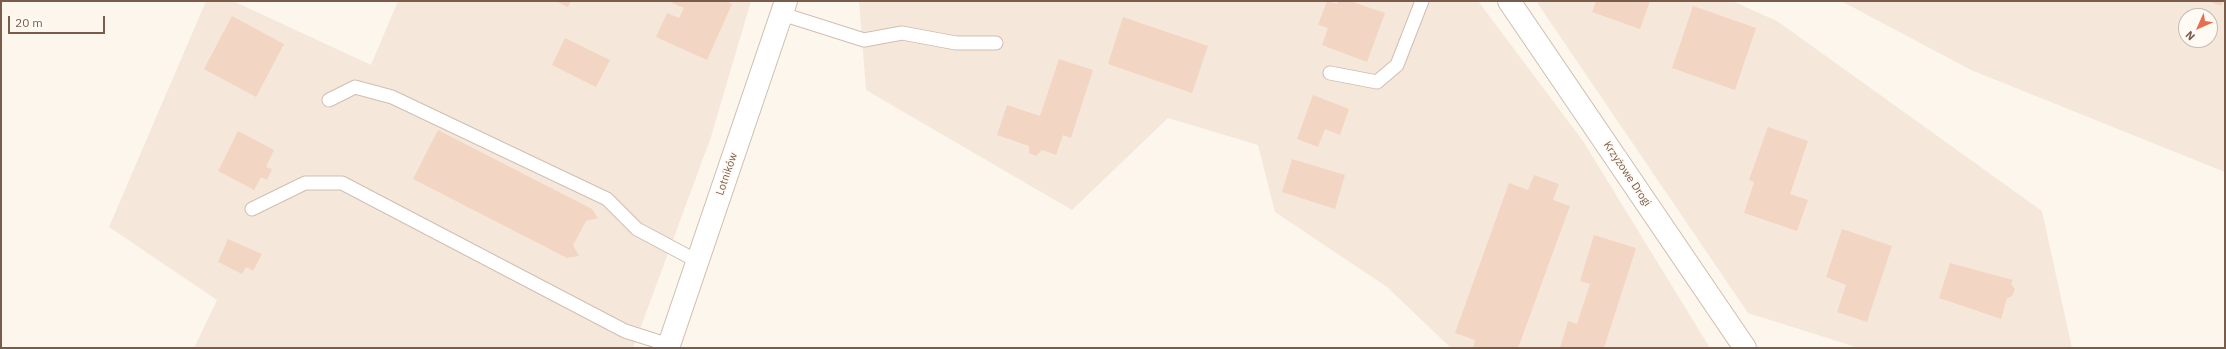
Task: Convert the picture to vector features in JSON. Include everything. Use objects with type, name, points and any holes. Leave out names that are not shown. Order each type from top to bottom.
[{"type":"street","name":"Krzyżowe Drogi","points":[[1509,1],[1745,348]]},
{"type":"street","name":"Lotników","points":[[668,346],[784,8]]},
{"type":"lane","points":[[1330,74],[1377,82],[1397,65],[1422,1]]},
{"type":"lane","points":[[784,8],[864,40],[902,33],[956,43],[996,43]]},
{"type":"lane","points":[[329,100],[355,87],[392,97],[607,199],[637,229],[697,261]]},
{"type":"lane","points":[[252,209],[305,183],[342,183],[625,331],[668,346]]},
{"type":"shaded area","points":[[206,1],[233,1],[371,65],[398,1],[751,1],[711,137],[633,348],[194,348],[217,300],[109,227]]},
{"type":"shaded area","points":[[859,1],[1478,1],[1583,141],[1710,348],[1451,348],[1387,287],[1275,212],[1258,145],[1168,118],[1072,210],[866,90]]},
{"type":"shaded area","points":[[1536,1],[1732,1],[1777,21],[2042,211],[2072,348],[1859,348],[1748,313]]},
{"type":"shaded area","points":[[1841,1],[2225,1],[2225,172],[1971,70]]},
{"type":"building","points":[[555,1],[571,1],[568,7]]},
{"type":"building","points":[[673,1],[726,1],[732,4],[707,60],[656,37],[667,13],[679,18],[684,8],[672,3]]},
{"type":"building","points":[[1327,1],[1337,4],[1338,1],[1350,1],[1385,13],[1367,62],[1322,45],[1328,28],[1318,25]]},
{"type":"building","points":[[1596,1],[1650,1],[1640,29],[1592,12]]},
{"type":"building","points":[[2208,1],[2223,1],[2221,6]]},
{"type":"building","points":[[1693,6],[1756,28],[1735,90],[1672,68]]},
{"type":"building","points":[[232,16],[284,44],[256,97],[204,69]]},
{"type":"building","points":[[1123,17],[1208,46],[1192,93],[1108,64]]},
{"type":"building","points":[[565,38],[610,60],[596,87],[552,65]]},
{"type":"building","points":[[1059,59],[1093,70],[1071,138],[1063,135],[1056,155],[1042,150],[1036,156],[1029,153],[1029,146],[997,135],[1007,105],[1040,116]]},
{"type":"building","points":[[1313,95],[1349,109],[1340,135],[1325,129],[1318,147],[1297,139]]},
{"type":"building","points":[[1768,127],[1808,141],[1790,194],[1808,200],[1797,231],[1744,213],[1754,182],[1749,180]]},
{"type":"building","points":[[438,130],[592,209],[598,218],[586,221],[573,245],[579,256],[567,258],[413,179]]},
{"type":"building","points":[[238,131],[274,150],[266,167],[272,169],[267,180],[261,177],[254,190],[218,171]]},
{"type":"building","points":[[1292,159],[1345,175],[1335,209],[1282,192]]},
{"type":"building","points":[[1534,175],[1559,184],[1553,200],[1570,206],[1518,348],[1473,348],[1475,340],[1455,333],[1509,183],[1528,190]]},
{"type":"building","points":[[1842,229],[1892,246],[1867,322],[1837,312],[1846,285],[1826,277]]},
{"type":"building","points":[[1594,235],[1636,248],[1604,348],[1560,348],[1568,321],[1577,324],[1590,284],[1580,281]]},
{"type":"building","points":[[228,239],[262,254],[253,271],[246,267],[242,274],[218,262]]},
{"type":"building","points":[[1950,263],[2013,280],[2011,284],[2015,289],[2012,296],[2007,298],[2001,319],[1939,298]]}]
